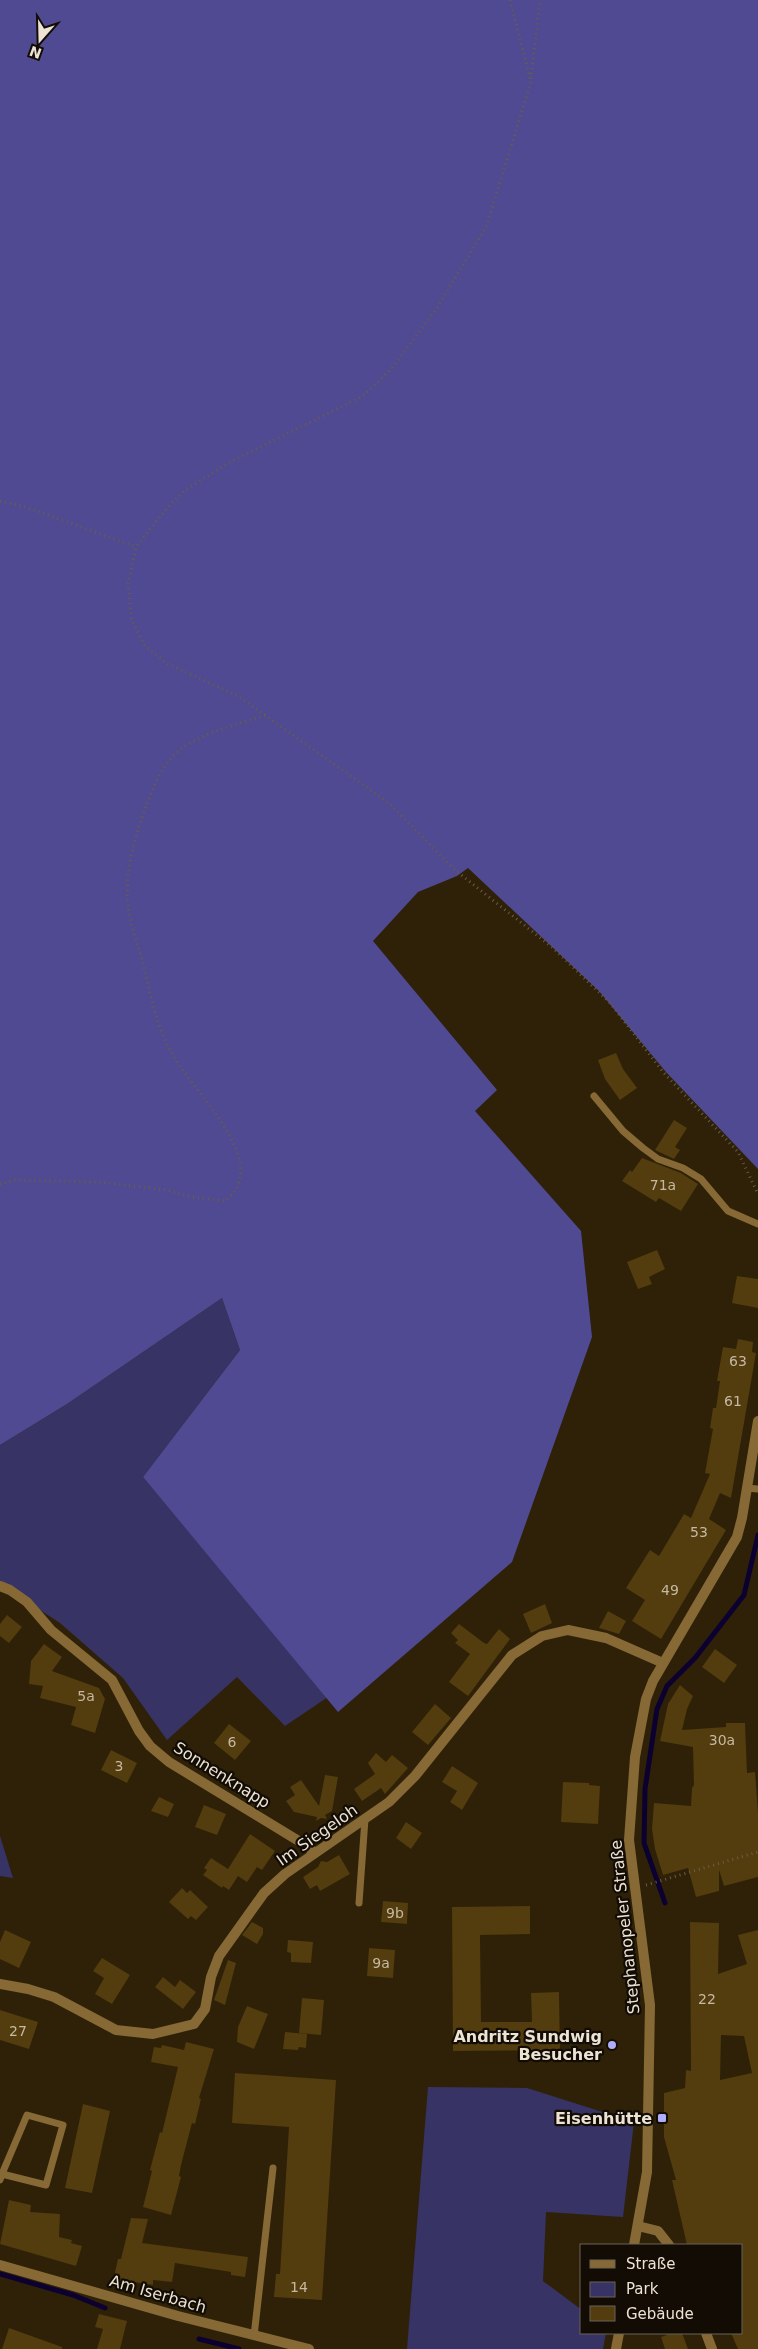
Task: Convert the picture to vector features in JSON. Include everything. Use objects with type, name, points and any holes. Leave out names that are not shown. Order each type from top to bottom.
[{"type":"street","name":"Stephanopeler Straße","points":[[634,2244],[647,2172],[649,2143],[650,2004],[629,1840],[635,1757],[646,1699],[663,1663],[731,1550],[740,1526],[758,1421]]},
{"type":"street","name":"Sonnenknapp","points":[[0,1586],[10,1590],[26,1602],[51,1630],[112,1680],[139,1730],[150,1746],[169,1762],[307,1846],[315,1853]]},
{"type":"street","name":"Im Siegeloh","points":[[0,1984],[54,1997],[116,2030],[153,2034],[194,2024],[205,2009],[211,1977],[219,1956],[264,1893],[285,1874],[389,1802],[415,1776],[512,1655],[542,1636],[568,1630],[606,1638],[663,1663]]},
{"type":"street","points":[[638,2226],[658,2231],[668,2244]]},
{"type":"street","name":"Am Iserbach","points":[[0,2265],[254,2336],[309,2349]]},
{"type":"street","points":[[616,2349],[619,2334]]},
{"type":"street","points":[[706,2334],[712,2349]]},
{"type":"lane","points":[[594,1096],[623,1131],[643,1148],[658,1159],[683,1168],[695,1175],[728,1211],[758,1224]]},
{"type":"lane","points":[[746,1488],[758,1489]]},
{"type":"lane","points":[[359,1903],[365,1819]]},
{"type":"lane","points":[[27,2114],[63,2124],[46,2185],[1,2177],[27,2114]]},
{"type":"lane","points":[[254,2336],[273,2168]]},
{"type":"path","points":[[510,0],[531,82]]},
{"type":"path","points":[[540,0],[531,82],[486,227],[438,308],[392,368],[363,396],[230,462],[184,491],[157,518],[136,547],[128,586],[132,622],[144,646],[168,664],[238,696],[390,804],[455,870],[553,948],[610,1002],[663,1072],[738,1152],[758,1194]]},
{"type":"path","points":[[0,501],[26,507],[136,547]]},
{"type":"path","points":[[0,1184],[14,1180],[101,1182],[166,1190],[191,1197],[225,1201],[235,1194],[241,1173],[239,1158],[224,1128],[182,1070],[165,1040],[152,1004],[132,926],[128,906],[127,885],[131,855],[153,787],[173,756],[200,737],[266,715]]},
{"type":"path","points":[[634,1886],[645,1886],[758,1852]]},
{"type":"green space","points":[[222,1298],[240,1350],[143,1477],[328,1697],[285,1726],[237,1677],[167,1740],[123,1678],[60,1623],[0,1584],[0,1445],[67,1404]]},
{"type":"green space","points":[[0,1836],[13,1878],[0,1876]]},
{"type":"green space","points":[[428,2087],[527,2088],[634,2122],[623,2217],[546,2212],[543,2281],[580,2309],[580,2334],[606,2334],[603,2349],[407,2349]]},
{"type":"shaded area","points":[[0,0],[758,0],[758,1169],[666,1072],[599,991],[468,868],[457,876],[418,892],[373,941],[497,1090],[475,1111],[581,1231],[592,1337],[512,1562],[338,1712],[143,1477],[240,1350],[222,1298],[67,1404],[0,1445]]},
{"type":"building","points":[[616,1053],[623,1069],[637,1088],[620,1100],[605,1079],[598,1060]]},
{"type":"building","points":[[674,1120],[687,1128],[675,1147],[680,1150],[674,1159],[655,1150]]},
{"type":"building","points":[[642,1158],[681,1173],[698,1184],[681,1211],[659,1198],[656,1202],[622,1181],[630,1170],[632,1172]]},
{"type":"building","points":[[657,1250],[665,1269],[649,1277],[652,1284],[638,1289],[627,1262]]},
{"type":"building","points":[[737,1276],[758,1279],[758,1308],[732,1303]]},
{"type":"building","points":[[738,1339],[753,1342],[752,1352],[756,1353],[731,1498],[720,1493],[709,1519],[726,1530],[661,1639],[632,1621],[645,1600],[626,1588],[650,1550],[659,1556],[684,1514],[691,1518],[710,1474],[705,1473],[713,1429],[710,1428],[713,1408],[716,1408],[720,1381],[717,1381],[723,1347],[736,1349]]},
{"type":"building","points":[[545,1604],[552,1623],[531,1633],[523,1614]]},
{"type":"building","points":[[608,1611],[626,1621],[619,1634],[599,1628]]},
{"type":"building","points":[[7,1615],[22,1627],[9,1643],[0,1636],[0,1624]]},
{"type":"building","points":[[459,1624],[487,1644],[499,1629],[510,1639],[468,1696],[449,1682],[470,1654],[455,1643],[458,1640],[451,1633]]},
{"type":"building","points":[[44,1644],[62,1657],[52,1671],[99,1688],[105,1699],[95,1733],[71,1725],[76,1707],[40,1698],[43,1686],[29,1684],[31,1661]]},
{"type":"building","points":[[715,1649],[737,1665],[724,1683],[702,1667]]},
{"type":"building","points":[[680,1685],[693,1696],[687,1709],[682,1730],[726,1727],[726,1723],[745,1723],[747,1773],[755,1772],[758,1812],[758,1877],[724,1886],[719,1870],[719,1891],[696,1897],[688,1868],[663,1875],[655,1849],[652,1829],[654,1803],[691,1806],[692,1788],[694,1785],[693,1747],[660,1741],[668,1704]]},
{"type":"building","points":[[435,1704],[451,1718],[428,1745],[412,1732]]},
{"type":"building","points":[[229,1724],[251,1741],[235,1760],[214,1743]]},
{"type":"building","points":[[111,1750],[137,1763],[127,1783],[101,1770]]},
{"type":"building","points":[[376,1753],[386,1762],[392,1755],[408,1768],[385,1794],[381,1788],[362,1801],[354,1789],[375,1774],[368,1763]]},
{"type":"building","points":[[452,1766],[478,1783],[462,1810],[450,1802],[457,1791],[442,1782]]},
{"type":"building","points":[[325,1775],[338,1777],[332,1811],[325,1815],[327,1819],[321,1818],[316,1821],[317,1817],[294,1812],[286,1801],[295,1795],[290,1787],[301,1780],[319,1806]]},
{"type":"building","points":[[563,1782],[589,1783],[589,1785],[600,1786],[598,1824],[561,1822]]},
{"type":"building","points":[[159,1797],[174,1804],[168,1817],[151,1811]]},
{"type":"building","points":[[204,1805],[226,1814],[217,1835],[195,1827]]},
{"type":"building","points":[[406,1822],[422,1833],[411,1849],[396,1838]]},
{"type":"building","points":[[250,1834],[275,1851],[262,1870],[257,1867],[247,1882],[238,1876],[229,1890],[223,1886],[222,1888],[203,1875],[207,1870],[204,1868],[211,1858],[228,1869]]},
{"type":"building","points":[[339,1855],[350,1874],[320,1891],[317,1885],[310,1889],[303,1877],[318,1867],[321,1861],[327,1862]]},
{"type":"building","points":[[182,1888],[187,1893],[190,1890],[208,1907],[196,1920],[191,1916],[188,1919],[169,1902]]},
{"type":"building","points":[[383,1901],[408,1903],[407,1924],[381,1922]]},
{"type":"building","points":[[530,1906],[530,1934],[480,1935],[481,2022],[532,2022],[531,1993],[559,1992],[560,2050],[453,2051],[452,1907]]},
{"type":"building","points":[[252,1922],[263,1928],[263,1934],[257,1944],[242,1935]]},
{"type":"building","points":[[690,1922],[719,1923],[718,1974],[747,1964],[738,1935],[758,1930],[758,2349],[738,2349],[731,2334],[743,2334],[743,2244],[687,2244],[672,2180],[676,2180],[664,2137],[664,2093],[685,2088],[686,2070],[691,2071]],"holes":[[[721,2035],[744,2036],[752,2073],[720,2080]]]},
{"type":"building","points":[[5,1930],[31,1942],[19,1968],[0,1959],[0,1942]]},
{"type":"building","points":[[288,1940],[313,1942],[311,1963],[291,1962],[291,1953],[287,1952]]},
{"type":"building","points":[[369,1948],[395,1950],[393,1978],[367,1976]]},
{"type":"building","points":[[102,1958],[130,1975],[112,2004],[95,1994],[104,1978],[93,1971]]},
{"type":"building","points":[[228,1960],[236,1963],[225,2005],[214,2000]]},
{"type":"building","points":[[163,1977],[175,1987],[180,1980],[196,1992],[183,2009],[155,1987]]},
{"type":"building","points":[[302,1998],[324,2000],[321,2035],[299,2033]]},
{"type":"building","points":[[247,2006],[268,2014],[254,2049],[237,2042],[238,2027]]},
{"type":"building","points":[[0,2010],[38,2022],[29,2049],[0,2040]]},
{"type":"building","points":[[285,2032],[307,2034],[306,2048],[299,2047],[298,2050],[283,2049]]},
{"type":"building","points":[[186,2042],[214,2049],[199,2098],[201,2099],[195,2124],[192,2123],[181,2165],[179,2176],[181,2177],[171,2215],[143,2207],[152,2171],[150,2170],[160,2132],[162,2133],[178,2067],[151,2062],[154,2047],[161,2048],[162,2045],[184,2050]]},
{"type":"building","points":[[235,2073],[336,2080],[322,2300],[274,2297],[276,2274],[280,2274],[289,2127],[232,2123]]},
{"type":"building","points":[[83,2104],[110,2111],[92,2193],[65,2188]]},
{"type":"building","points":[[9,2200],[31,2205],[30,2212],[60,2214],[59,2237],[72,2240],[71,2243],[82,2246],[76,2266],[0,2244]]},
{"type":"building","points":[[131,2218],[148,2219],[142,2243],[248,2257],[245,2277],[231,2275],[231,2272],[175,2263],[172,2282],[153,2280],[153,2285],[128,2281],[127,2284],[113,2281],[118,2259],[121,2259]]},
{"type":"building","points":[[99,2314],[127,2321],[120,2349],[97,2349],[103,2329],[95,2327]]},
{"type":"building","points":[[9,2328],[62,2347],[62,2349],[2,2349]]},
{"type":"building","points":[[682,2334],[688,2349],[665,2349],[661,2337]]},
{"type":"waterway","points":[[665,1903],[644,1843],[645,1789],[657,1709],[667,1686],[695,1658],[744,1595],[758,1535]]},
{"type":"waterway","points":[[0,2274],[73,2295],[105,2308]]},
{"type":"waterway","points":[[199,2339],[239,2349]]},
{"type":"place","name":"Andritz Sundwig Besucher","points":[[612,2045]]},
{"type":"place","name":"Eisenhütte","points":[[662,2118]]}]
